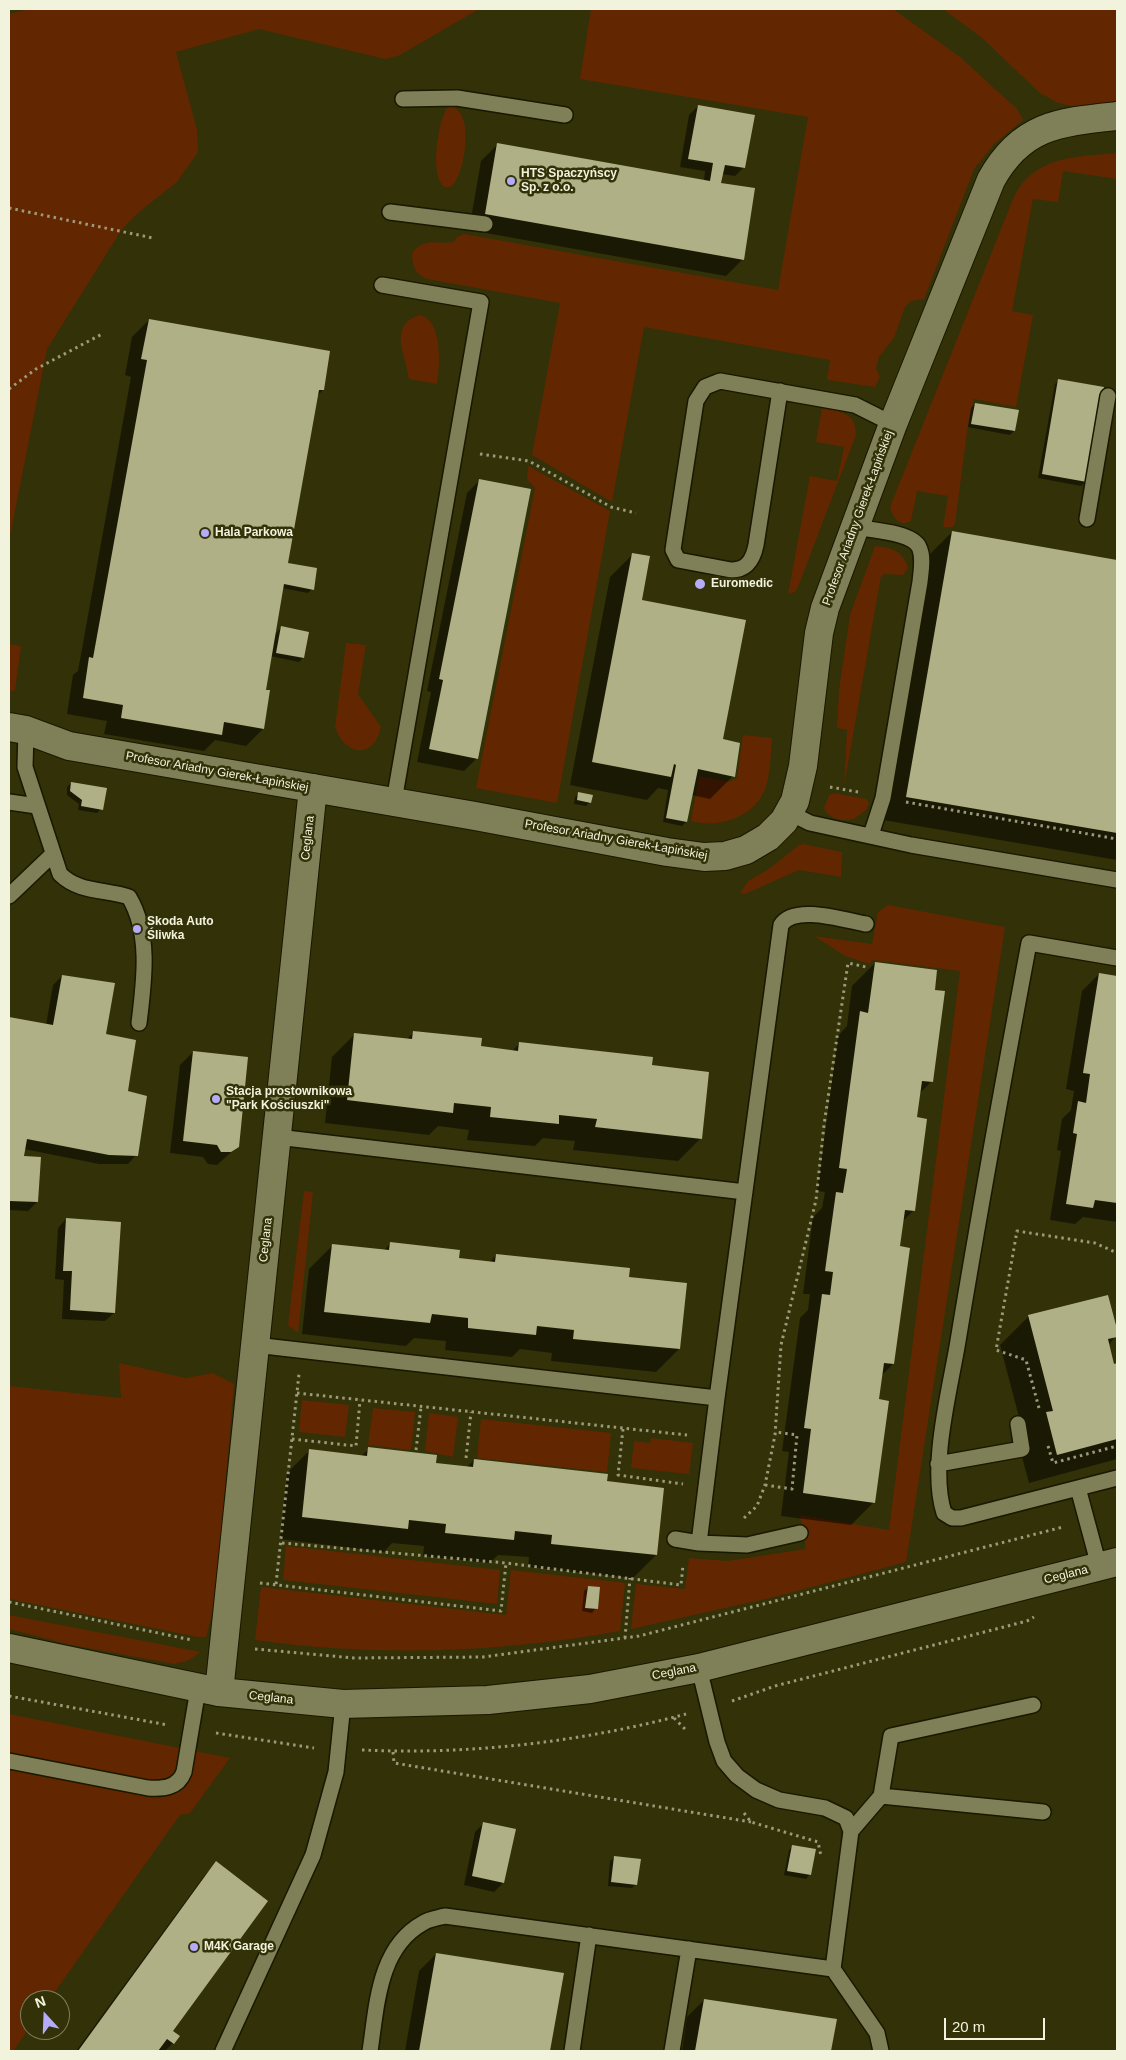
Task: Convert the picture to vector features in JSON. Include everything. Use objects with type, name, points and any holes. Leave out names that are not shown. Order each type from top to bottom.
[{"type":"street","name":"Profesor Ariadny Gierek-Łapińskiej","points":[[18,729],[69,746],[704,857],[725,856],[754,846],[775,831],[790,813],[800,785],[819,633],[831,587],[982,198],[1002,160],[1019,144],[1045,129],[1070,121],[1117,116]]},
{"type":"street","name":"Ceglana","points":[[209,1690],[224,1645],[313,788]]},
{"type":"street","name":"Ceglana","points":[[9,1648],[209,1690],[343,1704],[488,1700],[590,1689],[699,1668],[1108,1564]]},
{"type":"lane","points":[[403,99],[457,98],[565,115]]},
{"type":"lane","points":[[390,212],[485,224]]},
{"type":"lane","points":[[382,285],[482,302],[394,802]]},
{"type":"lane","points":[[780,392],[756,545],[750,562],[739,570],[730,570],[678,560],[675,556],[674,543],[698,396],[705,387],[720,381],[855,405],[893,424]]},
{"type":"lane","points":[[1087,519],[1108,396]]},
{"type":"lane","points":[[854,527],[910,538],[919,546],[922,562],[882,798],[871,835]]},
{"type":"lane","points":[[18,729],[25,767],[60,874],[80,888],[129,897],[137,910],[145,967],[139,1023]]},
{"type":"lane","points":[[9,802],[37,806]]},
{"type":"lane","points":[[790,813],[810,823],[911,845],[1117,880]]},
{"type":"lane","points":[[9,896],[53,854]]},
{"type":"lane","points":[[800,1533],[747,1545],[717,1545],[687,1541],[717,1398],[781,925],[788,918],[802,914],[866,924]]},
{"type":"lane","points":[[1117,958],[1029,943],[977,1224],[938,1464],[942,1506],[944,1513],[952,1518],[961,1518],[1117,1478]]},
{"type":"lane","points":[[277,1137],[744,1192]]},
{"type":"lane","points":[[255,1345],[717,1398]]},
{"type":"lane","points":[[938,1464],[1022,1449],[1018,1424]]},
{"type":"lane","points":[[1078,1488],[1086,1521],[1108,1564]]},
{"type":"lane","points":[[699,1668],[724,1761],[737,1776],[756,1790],[779,1800],[825,1808],[846,1818],[851,1831],[833,1969],[877,2033],[881,2051]]},
{"type":"lane","points":[[9,1761],[148,1788],[162,1789],[172,1786],[181,1780],[209,1690]]},
{"type":"lane","points":[[223,2051],[313,1855],[336,1772],[343,1704]]},
{"type":"lane","points":[[851,1831],[882,1796],[891,1736],[1033,1705]]},
{"type":"lane","points":[[882,1796],[1043,1812]]},
{"type":"lane","points":[[370,2051],[382,1975],[399,1942],[423,1922],[445,1916],[833,1969]]},
{"type":"lane","points":[[572,2051],[589,1935]]},
{"type":"lane","points":[[672,2051],[689,1949]]},
{"type":"path","points":[[9,208],[153,238]]},
{"type":"path","points":[[9,389],[36,369],[104,333]]},
{"type":"path","points":[[456,450],[529,461],[611,507],[636,513]]},
{"type":"path","points":[[717,1545],[757,1506],[765,1485],[776,1432],[781,1345],[816,1200],[824,1125],[848,963],[866,967]]},
{"type":"path","points":[[1041,1416],[1026,1360],[996,1350],[1017,1231],[1095,1243],[1117,1253]]},
{"type":"path","points":[[276,1584],[282,1544],[301,1350]]},
{"type":"path","points":[[297,1393],[689,1436]]},
{"type":"path","points":[[292,1439],[356,1446],[360,1400]]},
{"type":"path","points":[[416,1450],[421,1407]]},
{"type":"path","points":[[466,1458],[471,1412]]},
{"type":"path","points":[[623,1429],[618,1475],[693,1486]]},
{"type":"path","points":[[765,1485],[792,1489],[797,1435],[776,1432]]},
{"type":"path","points":[[1048,1444],[1053,1463],[1117,1446]]},
{"type":"path","points":[[9,1602],[224,1645],[346,1657],[483,1657],[625,1638],[780,1602],[1086,1521]]},
{"type":"path","points":[[282,1544],[506,1564],[681,1585],[687,1541]]},
{"type":"path","points":[[257,1582],[501,1611],[506,1564]]},
{"type":"path","points":[[625,1638],[630,1578]]},
{"type":"path","points":[[634,1727],[709,1708],[775,1686],[1027,1621],[1040,1613]]},
{"type":"path","points":[[674,1718],[686,1730],[690,1738]]},
{"type":"path","points":[[393,1752],[394,1763],[751,1822],[818,1842],[822,1863]]},
{"type":"path","points":[[742,1811],[751,1822]]},
{"type":"shaded area","points":[[30,9],[479,9],[398,56],[385,59],[259,29],[176,52],[197,130],[198,152],[177,182],[139,212],[122,229],[47,349],[9,541],[9,14]]},
{"type":"shaded area","points":[[591,9],[893,9],[960,57],[1017,109],[1023,120],[994,144],[974,169],[924,299],[911,301],[905,307],[894,338],[879,357],[876,368],[880,377],[875,387],[827,380],[830,360],[644,327],[612,502],[532,455],[560,303],[427,279],[415,269],[412,253],[427,243],[454,242],[457,237],[464,234],[778,290],[808,117],[580,79]]},
{"type":"shaded area","points":[[943,9],[1117,9],[1117,103],[1077,107],[1058,103],[1040,93],[982,38]]},
{"type":"shaded area","points":[[450,106],[458,110],[463,119],[466,144],[464,158],[456,181],[451,187],[445,187],[440,181],[436,158],[442,119]]},
{"type":"shaded area","points":[[1117,153],[1117,179],[1063,171],[1058,202],[1033,199],[1012,311],[1033,315],[1016,407],[974,399],[968,425],[955,524],[952,527],[943,527],[948,496],[917,491],[911,521],[907,523],[900,522],[893,515],[890,507],[1015,194],[1024,181],[1035,172],[1059,160]]},
{"type":"shaded area","points":[[420,315],[433,325],[436,334],[439,356],[437,384],[409,379],[402,351],[401,333],[404,326],[410,320]]},
{"type":"shaded area","points":[[822,408],[841,412],[850,417],[855,427],[856,435],[798,587],[795,592],[788,594],[810,476],[837,481],[844,447],[816,442]]},
{"type":"shaded area","points":[[528,466],[610,511],[557,803],[476,788],[535,488],[527,479]]},
{"type":"shaded area","points":[[875,546],[896,551],[903,557],[908,568],[903,575],[885,574],[881,576],[844,786],[847,730],[837,728],[839,690],[850,615]]},
{"type":"shaded area","points":[[346,643],[366,645],[358,694],[381,727],[377,738],[366,749],[359,750],[345,744],[335,727]]},
{"type":"shaded area","points":[[9,644],[21,646],[15,690],[9,692]]},
{"type":"shaded area","points":[[743,735],[772,738],[769,775],[762,796],[746,813],[733,819],[712,823],[691,821],[699,776],[729,782],[737,778]]},
{"type":"shaded area","points":[[834,793],[866,799],[869,803],[866,810],[854,819],[837,819],[829,815],[824,808],[829,795]]},
{"type":"shaded area","points":[[803,844],[842,852],[841,877],[799,870],[745,894],[740,893],[748,881],[769,869],[799,845]]},
{"type":"shaded area","points":[[888,905],[1005,927],[906,1562],[770,1598],[631,1629],[636,1584],[685,1589],[689,1558],[727,1561],[806,1549],[800,1515],[889,1530],[960,971],[872,960],[870,964],[845,956],[814,936],[872,944],[878,912]]},
{"type":"shaded area","points":[[304,1191],[313,1192],[298,1333],[288,1325]]},
{"type":"shaded area","points":[[119,1363],[186,1378],[213,1373],[234,1384],[215,1603],[206,1637],[198,1637],[9,1599],[9,1386],[121,1398]]},
{"type":"shaded area","points":[[302,1400],[349,1405],[345,1437],[299,1432]]},
{"type":"shaded area","points":[[373,1408],[415,1412],[411,1450],[368,1445]]},
{"type":"shaded area","points":[[429,1413],[458,1417],[453,1457],[425,1451]]},
{"type":"shaded area","points":[[481,1419],[611,1433],[607,1472],[477,1458]]},
{"type":"shaded area","points":[[651,1438],[693,1443],[689,1474],[631,1468],[634,1441],[650,1443]]},
{"type":"shaded area","points":[[286,1546],[500,1570],[497,1604],[283,1580]]},
{"type":"shaded area","points":[[511,1570],[625,1583],[620,1631],[529,1644],[438,1650],[347,1649],[255,1640],[261,1587],[506,1615]]},
{"type":"shaded area","points":[[9,1615],[201,1652],[187,1661],[174,1664],[67,1644],[9,1629]]},
{"type":"shaded area","points":[[9,1714],[230,1758],[190,1813],[180,1815],[56,1990],[20,1990],[21,2040],[13,2051],[9,2051]]},
{"type":"building","points":[[698,105],[755,115],[745,168],[725,165],[721,183],[755,188],[744,260],[485,214],[497,143],[710,181],[713,163],[688,159]]},
{"type":"building","name":"Hala Parkowa","points":[[149,319],[330,351],[324,390],[319,390],[288,563],[317,568],[314,590],[284,584],[266,690],[270,690],[264,729],[224,722],[222,735],[121,718],[123,705],[83,698],[89,657],[93,658],[147,360],[141,359]]},
{"type":"building","points":[[1058,379],[1104,387],[1087,482],[1042,474]]},
{"type":"building","points":[[975,403],[1019,410],[1015,431],[971,424]]},
{"type":"building","points":[[479,479],[531,489],[478,759],[429,749],[443,680],[439,679]]},
{"type":"building","points":[[952,531],[1117,560],[1117,833],[906,797]]},
{"type":"building","points":[[632,553],[650,556],[642,600],[746,620],[723,739],[740,743],[735,777],[698,769],[687,822],[666,818],[676,765],[674,764],[671,777],[592,762]]},
{"type":"building","points":[[281,626],[309,632],[304,658],[276,653]]},
{"type":"building","points":[[71,782],[107,788],[103,810],[81,806],[82,800],[70,791]]},
{"type":"building","points":[[578,792],[593,795],[591,803],[577,800]]},
{"type":"building","points":[[875,962],[937,970],[935,990],[945,991],[933,1082],[922,1081],[917,1117],[927,1119],[915,1211],[905,1210],[900,1246],[910,1248],[894,1364],[884,1363],[879,1399],[889,1401],[875,1503],[803,1493],[811,1429],[804,1428],[822,1294],[830,1295],[833,1272],[825,1271],[836,1192],[843,1193],[847,1169],[839,1168],[860,1011],[868,1013]]},
{"type":"building","points":[[1099,973],[1117,976],[1117,1203],[1095,1200],[1093,1208],[1066,1204],[1077,1134],[1073,1133],[1078,1101],[1086,1103],[1090,1074],[1083,1073]]},
{"type":"building","points":[[62,975],[115,983],[106,1034],[136,1040],[128,1091],[147,1096],[138,1156],[109,1155],[27,1139],[24,1156],[41,1157],[38,1202],[9,1201],[9,1017],[53,1025]]},
{"type":"building","points":[[413,1031],[482,1038],[481,1046],[518,1051],[519,1042],[653,1057],[652,1065],[709,1072],[702,1139],[595,1127],[597,1119],[559,1115],[559,1124],[490,1117],[491,1107],[454,1103],[453,1113],[347,1100],[354,1033],[412,1039]]},
{"type":"building","name":"Stacja prostownikowa \"Park Kościuszki\"","points":[[193,1051],[248,1057],[239,1147],[231,1152],[221,1152],[217,1145],[183,1141]]},
{"type":"building","points":[[66,1218],[121,1222],[115,1313],[70,1310],[72,1271],[63,1271]]},
{"type":"building","points":[[390,1242],[460,1250],[459,1258],[495,1262],[496,1254],[630,1268],[629,1277],[687,1283],[680,1349],[573,1339],[574,1330],[537,1326],[536,1335],[468,1328],[468,1318],[432,1314],[430,1323],[324,1312],[332,1244],[389,1250]]},
{"type":"building","points":[[1108,1295],[1117,1329],[1117,1337],[1108,1339],[1114,1364],[1117,1363],[1117,1439],[1057,1455],[1046,1412],[1053,1411],[1028,1315]]},
{"type":"building","points":[[368,1447],[437,1455],[436,1463],[473,1467],[474,1459],[608,1474],[607,1481],[664,1488],[657,1555],[551,1544],[552,1535],[515,1531],[514,1540],[445,1533],[446,1524],[409,1520],[408,1529],[302,1517],[309,1449],[367,1456]]},
{"type":"building","points":[[588,1586],[600,1587],[598,1609],[585,1608]]},
{"type":"building","points":[[483,1822],[516,1829],[504,1883],[472,1876]]},
{"type":"building","points":[[792,1845],[816,1849],[811,1875],[787,1871]]},
{"type":"building","points":[[614,1856],[641,1859],[637,1885],[611,1882]]},
{"type":"building","name":"M4K Garage","points":[[216,1861],[268,1901],[173,2031],[180,2036],[174,2044],[167,2039],[158,2051],[78,2051]]},
{"type":"building","points":[[436,1953],[564,1973],[550,2051],[419,2051]]},
{"type":"building","points":[[704,1999],[837,2019],[831,2051],[695,2051]]},
{"type":"place","name":"HTS Spaczyńscy Sp. z o.o.","points":[[511,181]]},
{"type":"place","name":"Hala Parkowa","points":[[205,533]]},
{"type":"place","name":"Euromedic","points":[[700,584]]},
{"type":"place","name":"Skoda Auto Śliwka","points":[[137,929]]},
{"type":"place","name":"Stacja prostownikowa \"Park Kościuszki\"","points":[[216,1099]]},
{"type":"place","name":"M4K Garage","points":[[194,1947]]}]
